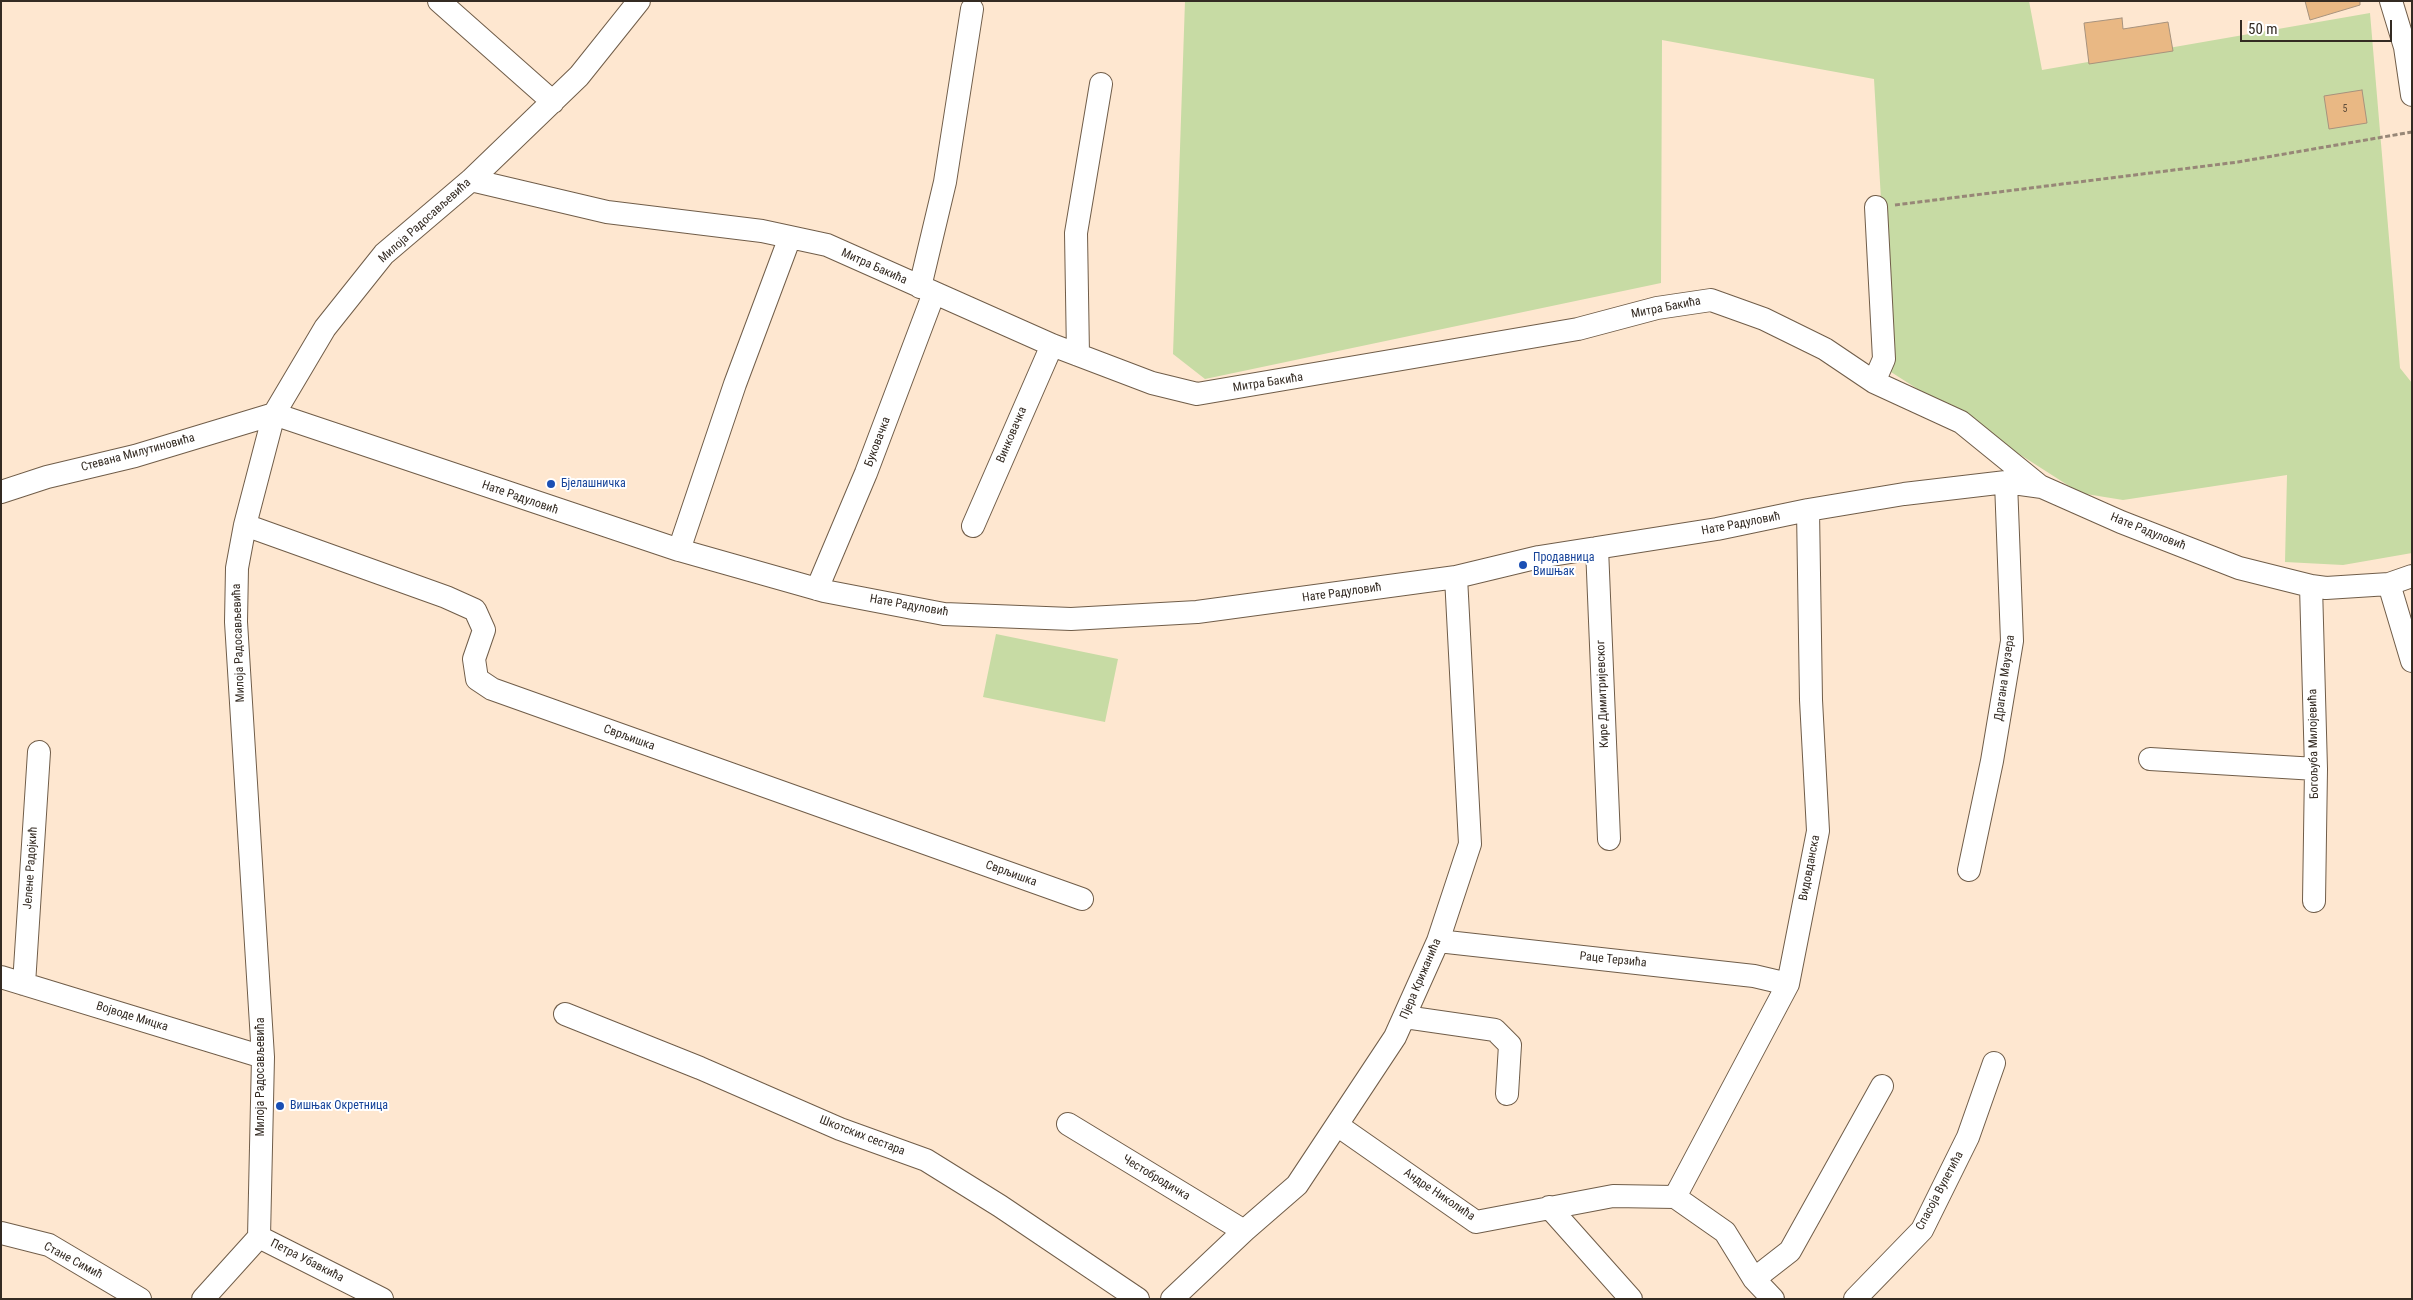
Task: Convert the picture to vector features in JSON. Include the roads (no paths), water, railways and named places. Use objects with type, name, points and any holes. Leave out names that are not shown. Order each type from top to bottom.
[{"type":"street","points":[[439,1],[553,102]]},
{"type":"street","name":"Милоја Радосављевића","points":[[259,1237],[263,1057],[236,622],[237,568],[245,526],[274,414],[325,328],[384,254],[471,180],[553,102],[579,76],[639,1]]},
{"type":"street","points":[[2391,1],[2405,47],[2412,95]]},
{"type":"street","name":"Буковачка","points":[[817,589],[866,473],[927,290],[972,9]]},
{"type":"street","points":[[1078,355],[1076,233],[1101,84]]},
{"type":"street","name":"Митра Бакића","points":[[471,180],[607,212],[762,231],[826,246],[1052,345],[1152,383],[1197,394],[1578,329],[1658,308],[1711,300],[1764,319],[1825,349],[1874,382],[1961,422],[2042,487]]},
{"type":"street","points":[[1874,382],[1884,359],[1876,207]]},
{"type":"street","points":[[679,550],[735,384],[790,237]]},
{"type":"street","name":"Винковачка","points":[[973,526],[1052,345]]},
{"type":"street","name":"Стевана Милутиновића","points":[[1,492],[47,477],[135,456],[274,414]]},
{"type":"street","name":"Нате Радуловић","points":[[274,414],[679,550],[817,589],[944,614],[1071,619],[1197,612],[1456,577],[1538,557],[1717,529],[1808,510],[1904,494],[2006,482],[2042,487],[2121,522],[2239,568],[2311,586],[2326,588],[2389,584],[2412,576]]},
{"type":"street","name":"Драгана Маузера","points":[[1969,870],[1992,761],[2012,641],[2006,482]]},
{"type":"street","name":"Видовданска","points":[[1675,1197],[1788,984],[1818,831],[1811,700],[1808,510]]},
{"type":"street","name":"Сврљишка","points":[[245,526],[446,597],[475,610],[484,630],[474,659],[477,679],[492,689],[1082,899]]},
{"type":"street","name":"Кире Димитријевског","points":[[1597,548],[1609,840]]},
{"type":"street","name":"Пјера Крижанића","points":[[1172,1299],[1244,1231],[1297,1185],[1395,1037],[1438,941],[1470,844],[1456,577]]},
{"type":"street","points":[[2389,584],[2412,661]]},
{"type":"street","name":"Богољуба Милојевића","points":[[2311,586],[2316,769],[2314,901]]},
{"type":"street","name":"Јелене Радојкић","points":[[24,984],[39,752]]},
{"type":"street","points":[[2150,759],[2316,769]]},
{"type":"street","name":"Раце Терзића","points":[[1438,941],[1754,976],[1788,984]]},
{"type":"street","name":"Војводе Мицка","points":[[1,977],[263,1057]]},
{"type":"street","name":"Шкотских сестара","points":[[565,1014],[700,1068],[840,1129],[926,1160],[1000,1206],[1138,1299]]},
{"type":"street","points":[[1405,1017],[1495,1030],[1510,1045],[1507,1094]]},
{"type":"street","name":"Спасоја Вулетића","points":[[1855,1299],[1922,1230],[1968,1137],[1994,1063]]},
{"type":"street","points":[[1754,1279],[1790,1251],[1882,1086]]},
{"type":"street","name":"Честобродичка","points":[[1068,1124],[1244,1231]]},
{"type":"street","name":"Андре Николића","points":[[1338,1124],[1476,1222],[1613,1196],[1675,1197]]},
{"type":"street","points":[[1675,1197],[1725,1232],[1754,1279],[1773,1299]]},
{"type":"street","points":[[1549,1207],[1631,1299]]},
{"type":"street","name":"Стане Симић","points":[[1,1233],[49,1245],[140,1299]]},
{"type":"street","points":[[203,1299],[259,1237]]},
{"type":"street","name":"Петра Убавкића","points":[[259,1237],[382,1299]]},
{"type":"place","name":"Бјелашничка","points":[[551,484]]},
{"type":"place","name":"Продавница Вишњак","points":[[1523,565]]},
{"type":"place","name":"Вишњак Окретница","points":[[280,1106]]}]
